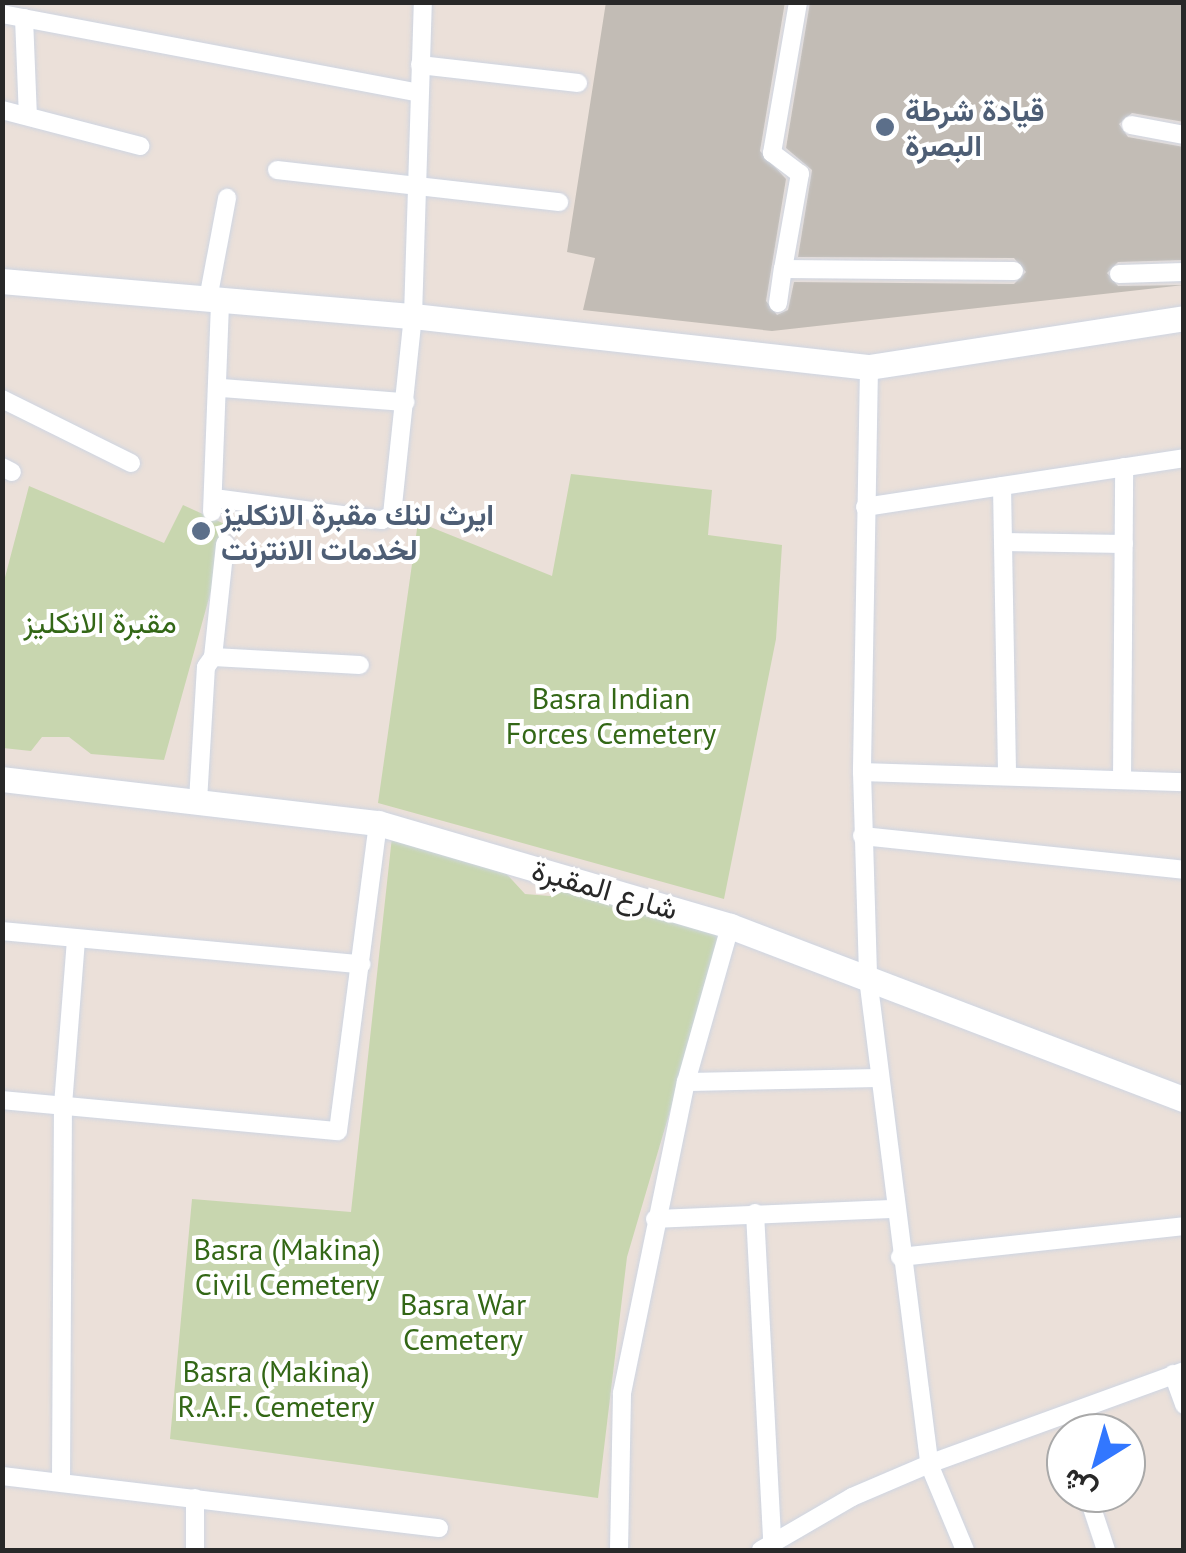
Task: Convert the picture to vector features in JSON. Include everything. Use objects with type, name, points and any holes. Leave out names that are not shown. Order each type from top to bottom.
[{"type":"main road","points":[[2,282],[413,316],[869,367],[1184,318]]},
{"type":"main road","name":"شارع المقبرة","points":[[2,779],[378,823],[730,926],[1184,1099]]},
{"type":"street","points":[[227,198],[214,299],[221,388],[212,505],[382,520],[395,506],[413,316],[422,2]]},
{"type":"street","points":[[778,303],[800,174],[772,153],[798,2]]},
{"type":"street","points":[[2,14],[419,93]]},
{"type":"street","points":[[24,18],[28,116]]},
{"type":"street","points":[[420,65],[578,83]]},
{"type":"street","points":[[2,110],[140,146]]},
{"type":"street","points":[[1130,125],[1184,135]]},
{"type":"street","points":[[277,170],[559,202]]},
{"type":"street","points":[[783,269],[1014,272]]},
{"type":"street","points":[[1119,274],[1184,272]]},
{"type":"street","points":[[869,367],[862,772],[868,978],[928,1464],[964,1550]]},
{"type":"street","points":[[221,388],[405,402]]},
{"type":"street","points":[[2,399],[131,464]]},
{"type":"street","points":[[866,508],[1184,458]]},
{"type":"street","points":[[1122,780],[1124,467]]},
{"type":"street","points":[[1002,486],[1006,776]]},
{"type":"street","points":[[1003,542],[1124,544]]},
{"type":"street","points":[[198,801],[206,667],[213,657],[225,544]]},
{"type":"street","points":[[213,657],[360,664]]},
{"type":"street","points":[[862,772],[1184,782]]},
{"type":"street","points":[[2,1100],[338,1130],[378,823]]},
{"type":"street","points":[[862,836],[1184,870]]},
{"type":"street","points":[[618,1550],[622,1393],[686,1082],[730,926]]},
{"type":"street","points":[[2,931],[76,941],[361,964]]},
{"type":"street","points":[[61,1482],[63,1106],[76,941]]},
{"type":"street","points":[[686,1082],[880,1078]]},
{"type":"street","points":[[655,1219],[894,1209]]},
{"type":"street","points":[[755,1214],[767,1546],[852,1497],[1046,1420]]},
{"type":"street","points":[[900,1257],[1184,1226]]},
{"type":"street","points":[[1065,1413],[1178,1373],[1184,1406]]},
{"type":"street","points":[[2,1476],[439,1528]]},
{"type":"street","points":[[195,1498],[195,1550]]},
{"type":"street","points":[[1094,1513],[1106,1550]]},
{"type":"green space","name":"Basra Indian Forces Cemetery","points":[[571,474],[712,490],[708,535],[782,545],[776,639],[724,899],[378,803],[418,522],[552,576]]},
{"type":"green space","name":"مقبرة الانكليز","points":[[29,486],[164,543],[183,505],[229,526],[164,760],[91,754],[69,737],[42,737],[31,751],[3,748],[3,585]]},
{"type":"green space","name":"Basra War Cemetery","points":[[392,837],[501,868],[525,894],[550,896],[568,886],[722,934],[627,1257],[598,1498],[170,1439],[192,1199],[351,1212]]},
{"type":"building","name":"قيادة شرطة البصرة","points":[[606,2],[785,2],[760,151],[786,179],[766,301],[777,315],[788,310],[794,282],[1014,284],[1026,272],[1014,258],[798,257],[812,170],[786,148],[810,2],[1184,2],[1184,122],[1132,113],[1119,124],[1128,137],[1184,147],[1184,260],[1118,262],[1107,273],[1118,286],[1184,285],[772,331],[583,310],[595,258],[567,252]]},
{"type":"place","name":"قيادة شرطة البصرة","points":[[885,127]]},
{"type":"place","name":"ايرث لنك مقبرة الانكليز لخدمات الانترنت","points":[[201,531]]},
{"type":"park label","name":"Basra (Makina) Civil Cemetery","points":[[287,1266]]},
{"type":"park label","name":"Basra (Makina) R.A.F. Cemetery","points":[[276,1388]]}]
